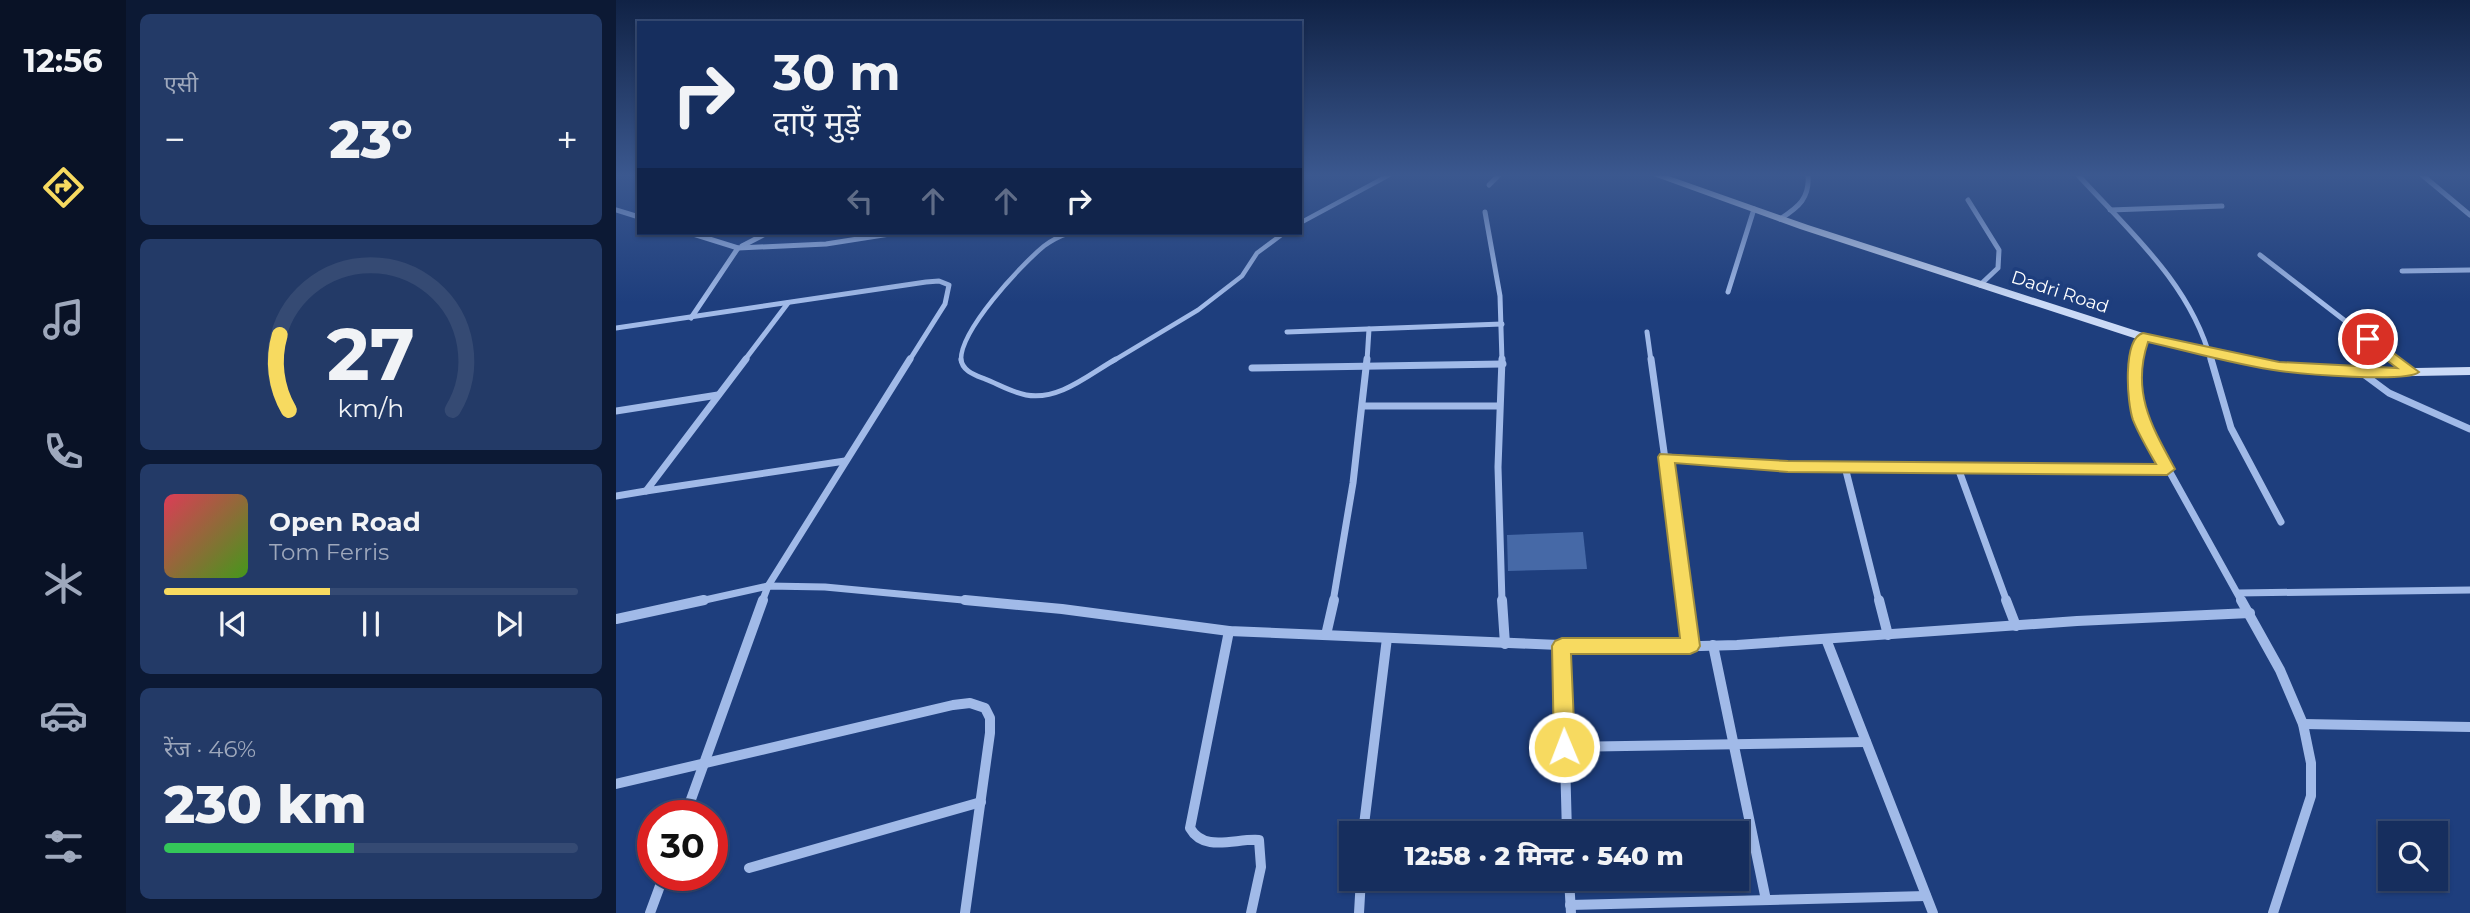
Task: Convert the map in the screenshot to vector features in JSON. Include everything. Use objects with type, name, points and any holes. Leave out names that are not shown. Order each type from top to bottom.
[{"type":"main road","name":"Dadri Road","points":[[1774,217],[2143,337],[2279,367],[2362,373],[2470,371]]},
{"type":"street","points":[[1486,217],[1502,324],[1501,603],[1504,644]]},
{"type":"street","points":[[1728,292],[1752,217]]},
{"type":"street","points":[[1780,219],[1783,217]]},
{"type":"street","points":[[1977,217],[2000,256],[1998,268],[1980,285]]},
{"type":"street","points":[[2116,217],[2178,290],[2200,326],[2211,352],[2215,379],[2235,442],[2281,522]]},
{"type":"street","points":[[696,235],[738,248],[826,244],[883,235]]},
{"type":"street","points":[[691,318],[738,248],[763,235]]},
{"type":"street","points":[[2260,255],[2411,372]]},
{"type":"street","points":[[2402,271],[2470,270]]},
{"type":"street","points":[[616,328],[926,282],[939,281],[949,285],[945,304],[768,586],[691,800]]},
{"type":"street","points":[[646,491],[788,302]]},
{"type":"street","points":[[1287,332],[1502,324]]},
{"type":"street","points":[[1326,635],[1340,575],[1363,406],[1369,329]]},
{"type":"street","points":[[1647,332],[1690,646]]},
{"type":"street","points":[[2143,337],[2135,367],[2135,401],[2142,422],[2250,613],[2280,670],[2303,724],[2311,763],[2311,796],[2273,913]]},
{"type":"street","points":[[1252,368],[1503,364]]},
{"type":"street","points":[[2362,373],[2389,393],[2470,429]]},
{"type":"street","points":[[616,411],[718,394]]},
{"type":"street","points":[[1363,406],[1500,406]]},
{"type":"street","points":[[1666,457],[1740,464],[1845,467],[2167,469]]},
{"type":"street","points":[[616,496],[845,461]]},
{"type":"street","points":[[1845,467],[1888,635]]},
{"type":"street","points":[[1958,467],[2016,626]]},
{"type":"street","points":[[616,619],[768,586],[867,589],[1062,609],[1229,631],[1629,648],[2250,613]]},
{"type":"street","points":[[2238,593],[2470,590]]},
{"type":"street","points":[[1229,631],[1190,828],[1192,836],[1200,841],[1215,843],[1259,840],[1262,850],[1261,864],[1251,913]]},
{"type":"street","points":[[1364,821],[1387,638]]},
{"type":"street","points":[[1826,639],[1933,913]]},
{"type":"street","points":[[1713,645],[1766,900]]},
{"type":"street","points":[[1562,646],[1567,821]]},
{"type":"street","points":[[616,784],[970,703],[985,708],[990,718],[965,913]]},
{"type":"street","points":[[2303,724],[2470,727]]},
{"type":"street","points":[[1564,747],[1866,742]]},
{"type":"street","points":[[749,868],[981,802]]},
{"type":"street","points":[[650,913],[658,891]]},
{"type":"street","points":[[1359,913],[1360,891]]},
{"type":"street","points":[[1570,891],[1571,909],[1926,896]]},
{"type":"lane","points":[[1066,235],[1040,250],[974,326],[959,355],[961,364],[969,370],[1019,395],[1044,397],[1059,393],[1198,310],[1242,276],[1257,253],[1281,235]]},
{"type":"building","points":[[1583,532],[1587,569],[1508,571],[1507,535]]},
{"type":"route","points":[[1564,747],[1562,646],[1690,646],[1666,457],[1788,466],[2167,469],[2142,422],[2135,401],[2136,356],[2143,337],[2279,367],[2362,373],[2411,372],[2368,339]]}]
